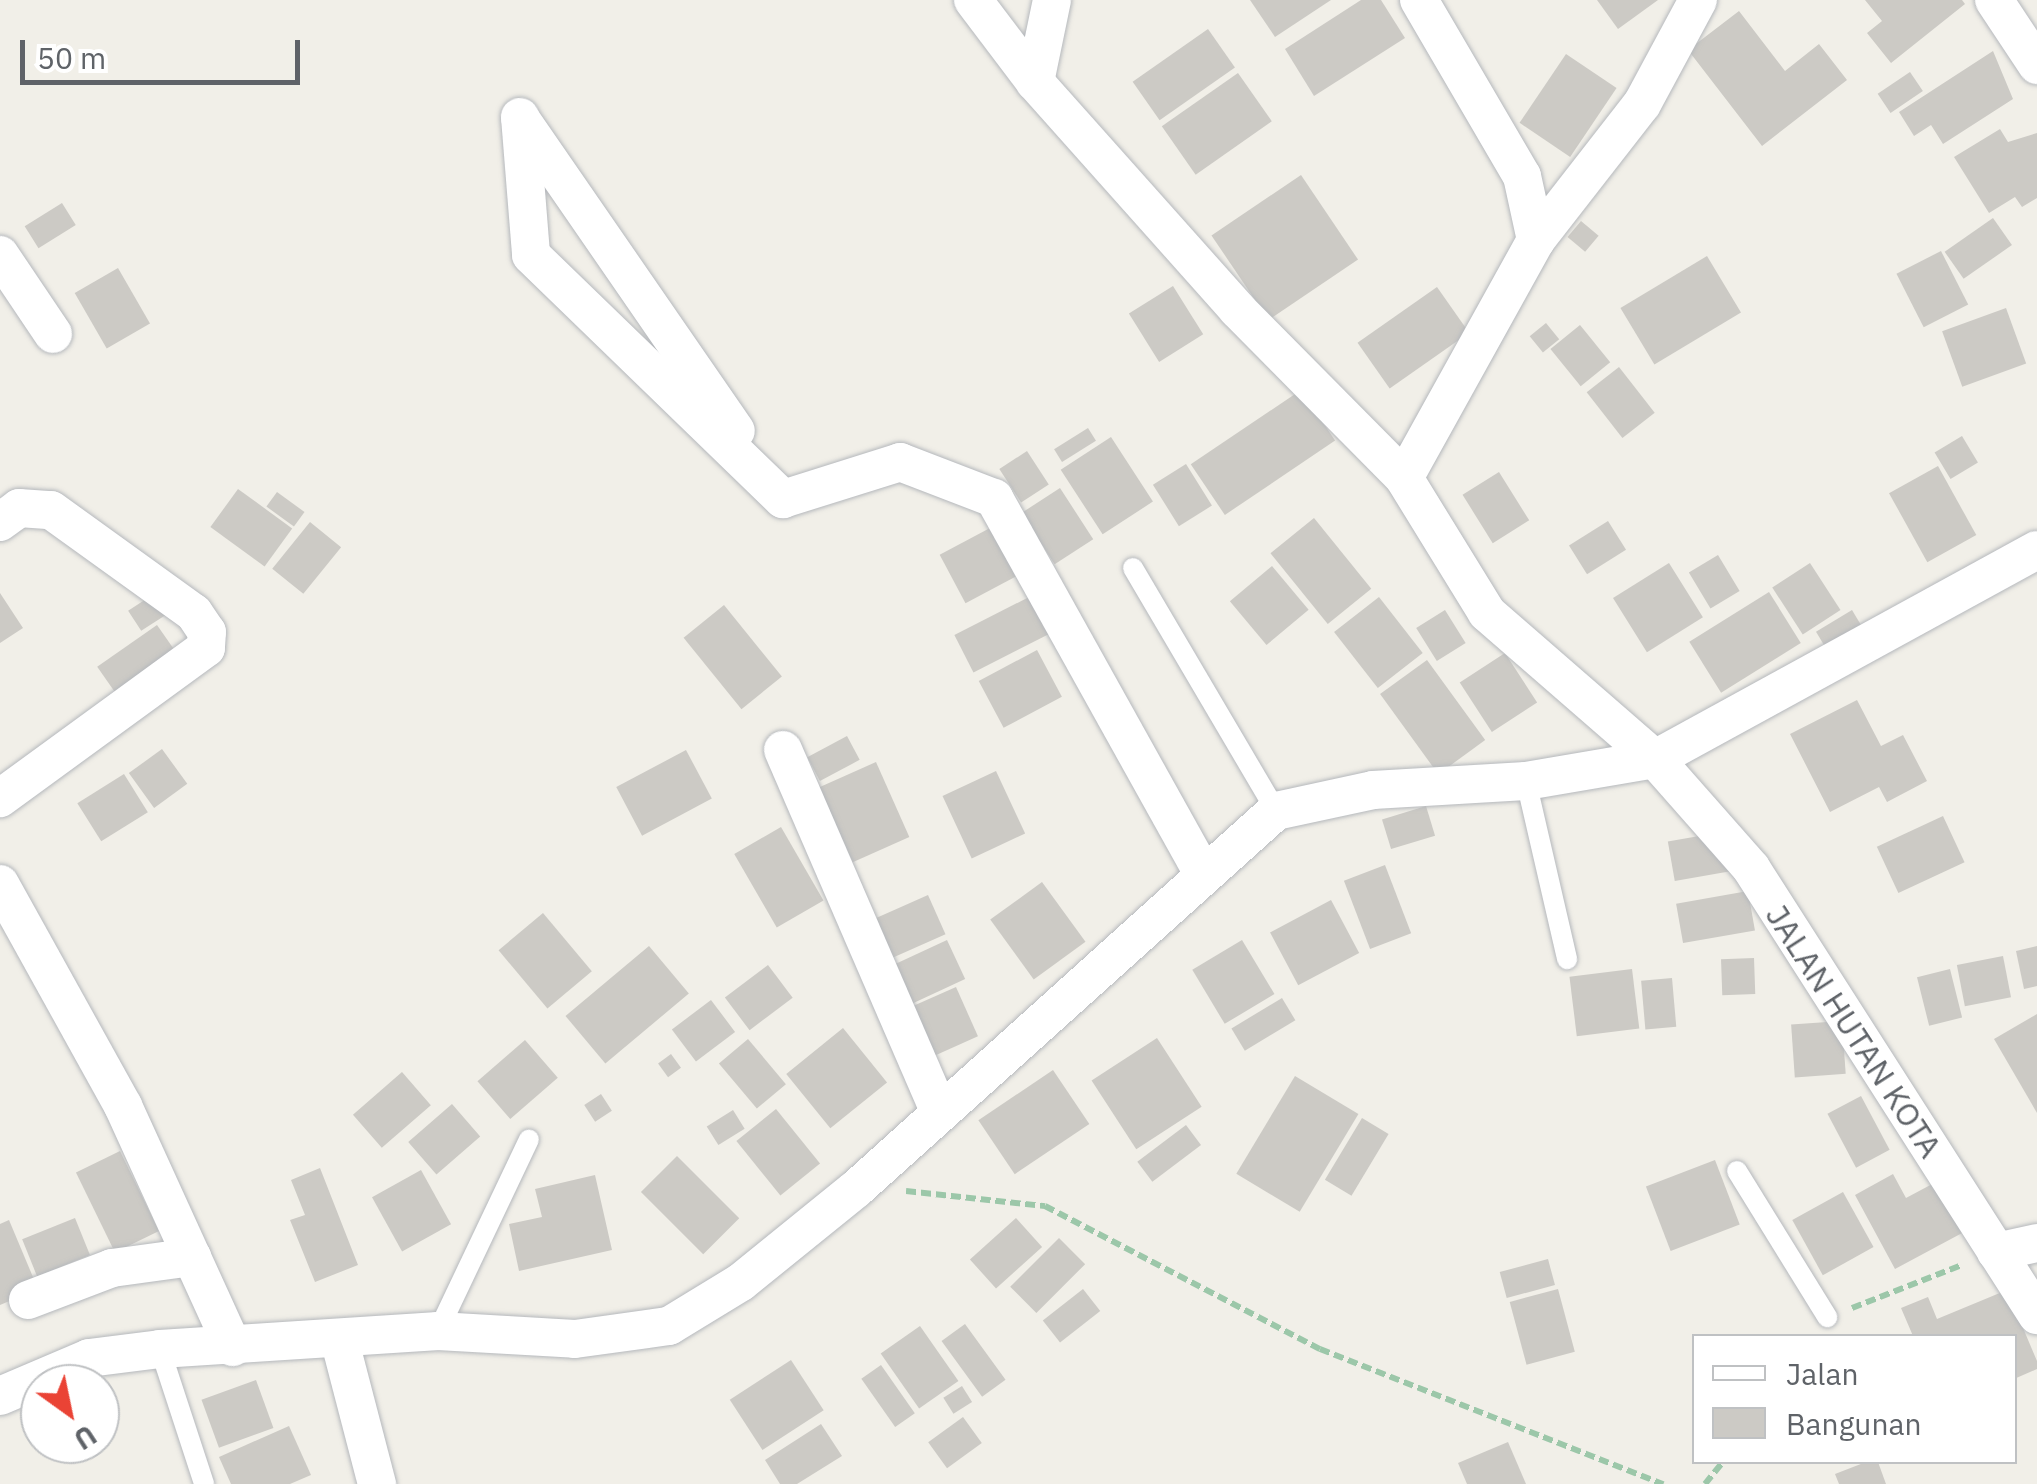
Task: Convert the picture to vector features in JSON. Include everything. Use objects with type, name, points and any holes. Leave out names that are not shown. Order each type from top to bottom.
[{"type":"street","name":"JALAN HUTAN KOTA","points":[[973,0],[1034,82],[1246,319],[1404,478],[1488,613],[1655,759],[1751,868],[2037,1315]]},
{"type":"street","points":[[1034,82],[1052,0]]},
{"type":"street","points":[[1419,0],[1522,176],[1536,240]]},
{"type":"street","points":[[1404,478],[1536,240],[1642,104],[1698,0]]},
{"type":"street","points":[[1994,0],[2037,65]]},
{"type":"street","points":[[520,117],[739,435],[783,498],[531,254],[520,117]]},
{"type":"street","points":[[0,255],[53,334]]},
{"type":"street","points":[[783,498],[900,462],[994,498],[1203,874]]},
{"type":"street","points":[[0,522],[20,508],[51,510],[194,612],[207,632],[206,648],[0,798]]},
{"type":"street","points":[[0,1396],[89,1358],[160,1348],[340,1342],[438,1331],[575,1340],[669,1326],[740,1282],[856,1189],[1276,811],[1373,790],[1526,781],[1655,759],[2037,550]]},
{"type":"street","points":[[784,750],[940,1112]]},
{"type":"street","points":[[0,884],[123,1106],[233,1347]]},
{"type":"street","points":[[1996,1252],[2037,1243]]},
{"type":"street","points":[[28,1300],[112,1268],[192,1257]]},
{"type":"street","points":[[340,1342],[377,1484]]},
{"type":"lane","points":[[1133,568],[1276,811]]},
{"type":"lane","points":[[1526,781],[1567,959]]},
{"type":"lane","points":[[438,1331],[528,1139]]},
{"type":"lane","points":[[1738,1171],[1827,1317]]},
{"type":"lane","points":[[160,1348],[204,1484]]},
{"type":"path","points":[[856,1189],[1045,1206],[1320,1349],[1663,1484]]},
{"type":"path","points":[[1827,1317],[1996,1252]]},
{"type":"path","points":[[1705,1484],[1721,1464]]},
{"type":"building","points":[[1250,0],[1331,0],[1275,37]]},
{"type":"building","points":[[1361,0],[1381,0],[1405,38],[1314,96],[1285,49]]},
{"type":"building","points":[[1597,0],[1658,0],[1618,29]]},
{"type":"building","points":[[1865,0],[1962,0],[1965,4],[1891,63],[1867,33],[1882,21]]},
{"type":"building","points":[[1739,11],[1785,71],[1819,44],[1847,80],[1762,146],[1688,50]]},
{"type":"building","points":[[1208,29],[1235,68],[1160,120],[1133,82]]},
{"type":"building","points":[[1993,51],[2013,99],[1943,144],[1931,125],[1914,136],[1899,112]]},
{"type":"building","points":[[1566,54],[1617,88],[1570,157],[1520,123]]},
{"type":"building","points":[[1910,72],[1923,91],[1891,113],[1878,94]]},
{"type":"building","points":[[1238,73],[1272,121],[1196,175],[1162,126]]},
{"type":"building","points":[[2000,129],[2008,142],[2037,133],[2037,198],[2022,207],[2015,197],[1989,213],[1954,157]]},
{"type":"building","points":[[1301,175],[1358,260],[1269,320],[1211,235]]},
{"type":"building","points":[[62,203],[76,225],[38,248],[25,226]]},
{"type":"building","points":[[1993,218],[2012,245],[1964,279],[1945,252]]},
{"type":"building","points":[[1581,221],[1599,236],[1585,252],[1568,237]]},
{"type":"building","points":[[1941,251],[1968,304],[1924,327],[1896,274]]},
{"type":"building","points":[[1707,256],[1741,313],[1654,365],[1620,308]]},
{"type":"building","points":[[118,268],[150,323],[107,348],[75,293]]},
{"type":"building","points":[[1173,286],[1203,334],[1159,362],[1129,314]]},
{"type":"building","points":[[1437,287],[1469,333],[1390,389],[1358,343]]},
{"type":"building","points":[[2006,308],[2026,363],[1962,387],[1942,331]]},
{"type":"building","points":[[1546,323],[1559,339],[1543,353],[1530,336]]},
{"type":"building","points":[[1580,325],[1610,362],[1581,386],[1550,349]]},
{"type":"building","points":[[1619,367],[1655,413],[1622,438],[1587,392]]},
{"type":"building","points":[[1301,390],[1335,441],[1225,515],[1191,464]]},
{"type":"building","points":[[1088,428],[1096,441],[1062,462],[1054,449]]},
{"type":"building","points":[[1962,436],[1978,463],[1951,479],[1935,452]]},
{"type":"building","points":[[1111,437],[1153,502],[1103,534],[1061,470]]},
{"type":"building","points":[[1027,451],[1049,485],[1021,503],[999,469]]},
{"type":"building","points":[[1186,464],[1212,506],[1179,526],[1153,485]]},
{"type":"building","points":[[1938,466],[1976,535],[1927,562],[1889,493]]},
{"type":"building","points":[[1499,472],[1529,520],[1493,543],[1463,495]]},
{"type":"building","points":[[1060,488],[1093,539],[1055,564],[1021,513]]},
{"type":"building","points":[[238,489],[292,528],[265,566],[210,527]]},
{"type":"building","points":[[277,492],[305,512],[294,527],[266,507]]},
{"type":"building","points":[[1314,518],[1371,589],[1328,624],[1270,553]]},
{"type":"building","points":[[1608,521],[1626,550],[1587,574],[1569,545]]},
{"type":"building","points":[[310,522],[341,547],[303,594],[272,569]]},
{"type":"building","points":[[990,528],[1016,577],[965,603],[940,555]]},
{"type":"building","points":[[1718,555],[1740,591],[1710,609],[1689,573]]},
{"type":"building","points":[[1669,563],[1703,617],[1647,652],[1613,598]]},
{"type":"building","points":[[1810,563],[1840,610],[1803,634],[1772,588]]},
{"type":"building","points":[[1272,566],[1309,610],[1267,645],[1230,601]]},
{"type":"building","points":[[160,590],[173,610],[141,631],[128,611]]},
{"type":"building","points":[[1769,592],[1801,643],[1721,693],[1689,642]]},
{"type":"building","points":[[0,593],[23,628],[0,643]]},
{"type":"building","points":[[1031,596],[1050,633],[973,672],[954,635]]},
{"type":"building","points":[[1379,597],[1423,653],[1378,688],[1334,632]]},
{"type":"building","points":[[724,605],[782,676],[741,709],[684,638]]},
{"type":"building","points":[[1445,610],[1466,643],[1437,661],[1416,628]]},
{"type":"building","points":[[1852,610],[1866,633],[1830,655],[1816,632]]},
{"type":"building","points":[[157,625],[179,657],[120,699],[97,667]]},
{"type":"building","points":[[1037,650],[1062,697],[1004,728],[979,681]]},
{"type":"building","points":[[1505,653],[1537,702],[1492,732],[1460,682]]},
{"type":"building","points":[[1427,660],[1485,740],[1438,774],[1380,694]]},
{"type":"building","points":[[1857,700],[1881,746],[1903,735],[1927,781],[1887,802],[1879,787],[1830,812],[1790,734]]},
{"type":"building","points":[[847,736],[860,760],[820,781],[807,757]]},
{"type":"building","points":[[162,749],[187,784],[154,808],[129,773]]},
{"type":"building","points":[[686,750],[712,799],[642,836],[616,787]]},
{"type":"building","points":[[876,762],[909,837],[853,862],[819,787]]},
{"type":"building","points":[[996,771],[1025,834],[972,858],[943,796]]},
{"type":"building","points":[[124,774],[148,812],[101,841],[77,803]]},
{"type":"building","points":[[1426,806],[1435,836],[1391,849],[1382,819]]},
{"type":"building","points":[[1943,816],[1965,862],[1898,893],[1877,847]]},
{"type":"building","points":[[781,827],[823,901],[777,928],[734,854]]},
{"type":"building","points":[[1722,832],[1729,871],[1675,881],[1668,842]]},
{"type":"building","points":[[1385,865],[1411,933],[1370,949],[1344,881]]},
{"type":"building","points":[[1042,882],[1085,942],[1034,979],[990,920]]},
{"type":"building","points":[[1748,891],[1755,930],[1683,943],[1676,904]]},
{"type":"building","points":[[928,895],[945,934],[890,959],[872,920]]},
{"type":"building","points":[[1331,900],[1359,953],[1298,985],[1270,932]]},
{"type":"building","points":[[543,913],[592,971],[547,1009],[499,950]]},
{"type":"building","points":[[947,940],[965,979],[911,1004],[893,965]]},
{"type":"building","points":[[1242,940],[1274,994],[1225,1024],[1192,970]]},
{"type":"building","points":[[649,946],[689,993],[605,1064],[566,1016]]},
{"type":"building","points":[[2037,946],[2037,986],[2024,989],[2016,951]]},
{"type":"building","points":[[2003,956],[2011,997],[1965,1006],[1957,965]]},
{"type":"building","points":[[1754,958],[1755,994],[1722,995],[1721,959]]},
{"type":"building","points":[[768,965],[793,998],[750,1030],[725,997]]},
{"type":"building","points":[[1632,969],[1639,1029],[1577,1036],[1569,977]]},
{"type":"building","points":[[1950,969],[1962,1018],[1929,1026],[1917,977]]},
{"type":"building","points":[[1672,978],[1676,1027],[1645,1030],[1641,981]]},
{"type":"building","points":[[956,987],[978,1036],[935,1055],[913,1006]]},
{"type":"building","points":[[1282,998],[1295,1020],[1245,1051],[1231,1028]]},
{"type":"building","points":[[711,1000],[735,1032],[696,1061],[672,1029]]},
{"type":"building","points":[[2037,1014],[2037,1113],[1994,1039]]},
{"type":"building","points":[[1842,1021],[1846,1074],[1795,1077],[1791,1025]]},
{"type":"building","points":[[843,1028],[887,1082],[830,1128],[786,1074]]},
{"type":"building","points":[[1157,1038],[1202,1107],[1136,1149],[1092,1080]]},
{"type":"building","points":[[748,1039],[786,1084],[757,1109],[719,1063]]},
{"type":"building","points":[[525,1040],[558,1078],[510,1119],[477,1081]]},
{"type":"building","points":[[671,1054],[681,1068],[668,1077],[658,1063]]},
{"type":"building","points":[[1053,1070],[1089,1124],[1015,1174],[978,1120]]},
{"type":"building","points":[[402,1072],[431,1105],[382,1148],[353,1115]]},
{"type":"building","points":[[1295,1076],[1358,1114],[1300,1212],[1236,1174]]},
{"type":"building","points":[[601,1094],[612,1111],[595,1122],[584,1105]]},
{"type":"building","points":[[1861,1096],[1890,1150],[1856,1168],[1827,1114]]},
{"type":"building","points":[[452,1104],[480,1136],[436,1175],[408,1142]]},
{"type":"building","points":[[776,1109],[820,1163],[780,1195],[736,1141]]},
{"type":"building","points":[[733,1110],[745,1129],[718,1145],[707,1126]]},
{"type":"building","points":[[1362,1118],[1389,1134],[1351,1196],[1325,1180]]},
{"type":"building","points":[[1186,1125],[1201,1145],[1152,1182],[1137,1162]]},
{"type":"building","points":[[120,1151],[159,1231],[115,1252],[76,1172]]},
{"type":"building","points":[[677,1156],[739,1218],[703,1254],[641,1192]]},
{"type":"building","points":[[1715,1160],[1740,1224],[1671,1251],[1646,1187]]},
{"type":"building","points":[[320,1168],[358,1265],[315,1282],[290,1220],[305,1215],[291,1180]]},
{"type":"building","points":[[421,1170],[451,1224],[402,1251],[372,1197]]},
{"type":"building","points":[[1893,1174],[1906,1198],[1936,1182],[1964,1232],[1895,1269],[1855,1195]]},
{"type":"building","points":[[595,1175],[612,1250],[519,1271],[509,1224],[542,1217],[535,1189]]},
{"type":"building","points":[[1843,1192],[1874,1247],[1823,1275],[1792,1220]]},
{"type":"building","points":[[75,1218],[90,1255],[37,1276],[22,1239]]},
{"type":"building","points":[[1016,1218],[1042,1247],[996,1288],[970,1259]]},
{"type":"building","points":[[9,1220],[38,1289],[0,1305],[0,1224]]},
{"type":"building","points":[[1059,1238],[1085,1264],[1036,1313],[1010,1287]]},
{"type":"building","points":[[1548,1259],[1555,1285],[1507,1298],[1500,1272]]},
{"type":"building","points":[[1083,1289],[1100,1311],[1060,1342],[1043,1320]]},
{"type":"building","points":[[1558,1289],[1575,1352],[1527,1365],[1510,1302]]},
{"type":"building","points":[[2007,1290],[2037,1369],[2017,1378],[2017,1334],[1912,1334],[1901,1308],[1928,1297],[1937,1319]]},
{"type":"building","points":[[965,1324],[1006,1380],[982,1397],[942,1341]]},
{"type":"building","points":[[920,1326],[958,1381],[919,1408],[881,1354]]},
{"type":"building","points":[[791,1360],[824,1410],[762,1450],[730,1400]]},
{"type":"building","points":[[881,1365],[915,1413],[895,1427],[861,1379]]},
{"type":"building","points":[[256,1380],[273,1428],[219,1448],[201,1400]]},
{"type":"building","points":[[962,1386],[972,1402],[953,1414],[943,1398]]},
{"type":"building","points":[[963,1417],[982,1443],[947,1468],[928,1442]]},
{"type":"building","points":[[821,1424],[842,1456],[797,1484],[780,1484],[765,1460]]},
{"type":"building","points":[[289,1426],[311,1475],[290,1484],[231,1484],[219,1457]]},
{"type":"building","points":[[1508,1442],[1526,1484],[1467,1484],[1458,1463]]},
{"type":"building","points":[[1861,1464],[1879,1464],[1886,1484],[1839,1484],[1835,1474]]}]
